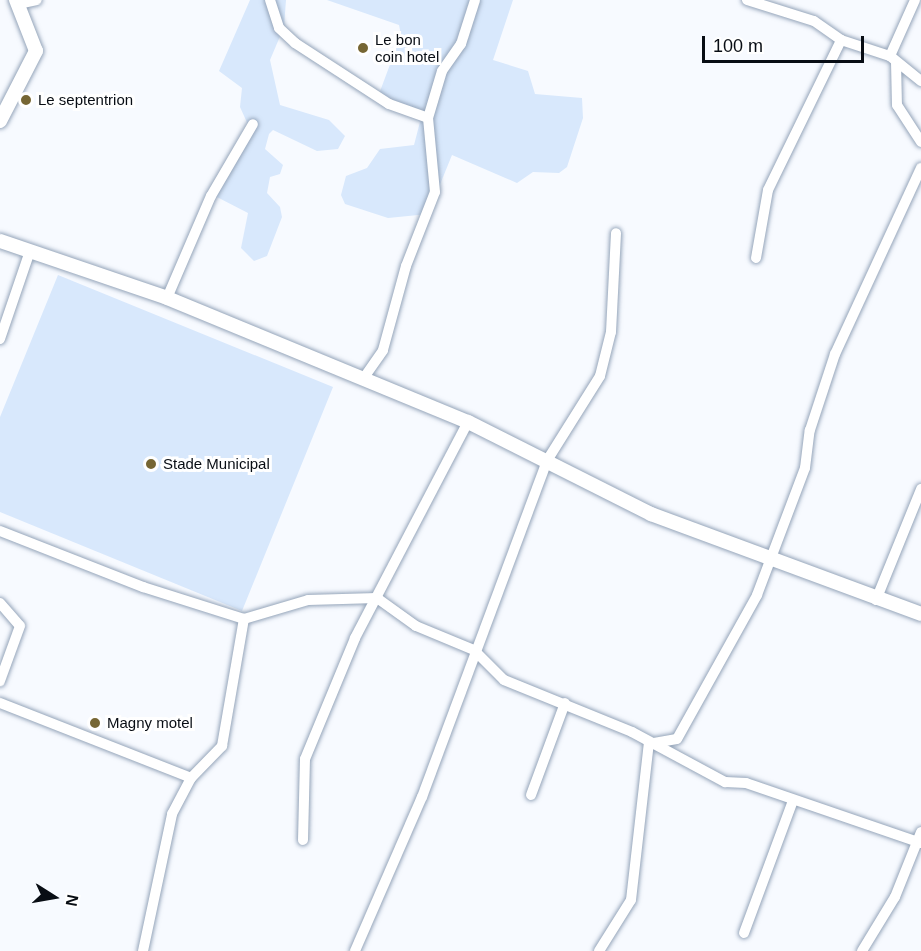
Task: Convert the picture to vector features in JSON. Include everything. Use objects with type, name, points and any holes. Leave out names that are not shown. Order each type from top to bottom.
[{"type":"street","points":[[0,121],[36,51],[17,2],[37,0]]},
{"type":"street","points":[[270,0],[279,27],[295,43],[389,104],[429,118]]},
{"type":"street","points":[[363,379],[383,350],[405,266],[435,192],[429,118],[442,71],[461,44],[475,0]]},
{"type":"street","points":[[747,0],[772,4],[814,21],[841,40],[893,59],[921,81]]},
{"type":"street","points":[[915,0],[893,59],[897,105],[921,141]]},
{"type":"street","points":[[756,258],[768,190],[841,40]]},
{"type":"street","points":[[167,298],[211,195],[254,124]]},
{"type":"street","points":[[650,742],[677,739],[724,662],[770,557],[805,468],[810,430],[835,354],[921,168]]},
{"type":"street","points":[[355,951],[423,797],[474,650],[548,459],[600,376],[611,332],[616,233]]},
{"type":"street","points":[[0,241],[28,254],[167,298],[468,422],[548,459],[651,514],[770,557],[876,600],[921,614]]},
{"type":"street","points":[[0,339],[28,254]]},
{"type":"street","points":[[303,840],[305,759],[377,598],[468,422]]},
{"type":"street","points":[[876,600],[921,489]]},
{"type":"street","points":[[0,531],[143,587],[243,619],[308,600],[377,598],[416,626],[474,650],[504,680],[565,703],[650,742],[725,782],[746,783],[792,803],[919,839],[895,897],[862,951]]},
{"type":"street","points":[[0,603],[20,626],[0,681]]},
{"type":"street","points":[[143,951],[172,814],[192,778],[222,746],[243,619]]},
{"type":"street","points":[[0,703],[192,778]]},
{"type":"street","points":[[531,795],[565,703]]},
{"type":"street","points":[[599,951],[631,900],[650,742]]},
{"type":"street","points":[[744,933],[792,803]]},
{"type":"shaded area","points":[[250,0],[286,0],[284,27],[270,60],[280,105],[329,120],[345,136],[338,149],[317,151],[273,130],[269,134],[265,149],[283,165],[280,174],[270,177],[267,193],[280,207],[282,217],[267,256],[254,261],[241,248],[248,213],[213,195],[249,127],[240,107],[242,88],[219,71]]},
{"type":"shaded area","points":[[327,0],[513,0],[493,60],[528,71],[535,94],[582,98],[583,118],[567,167],[559,173],[533,172],[517,183],[452,155],[428,214],[388,218],[345,204],[341,195],[346,176],[367,168],[380,149],[414,145],[420,122],[406,107],[379,94],[401,35],[399,25]]},
{"type":"shaded area","name":"Stade Municipal","points":[[58,275],[333,387],[242,611],[0,512],[0,417]]},
{"type":"place","name":"Le bon coin hotel","points":[[363,48]]},
{"type":"place","name":"Le septentrion","points":[[26,100]]},
{"type":"place","name":"Stade Municipal","points":[[151,464]]},
{"type":"place","name":"Magny motel","points":[[95,723]]}]
